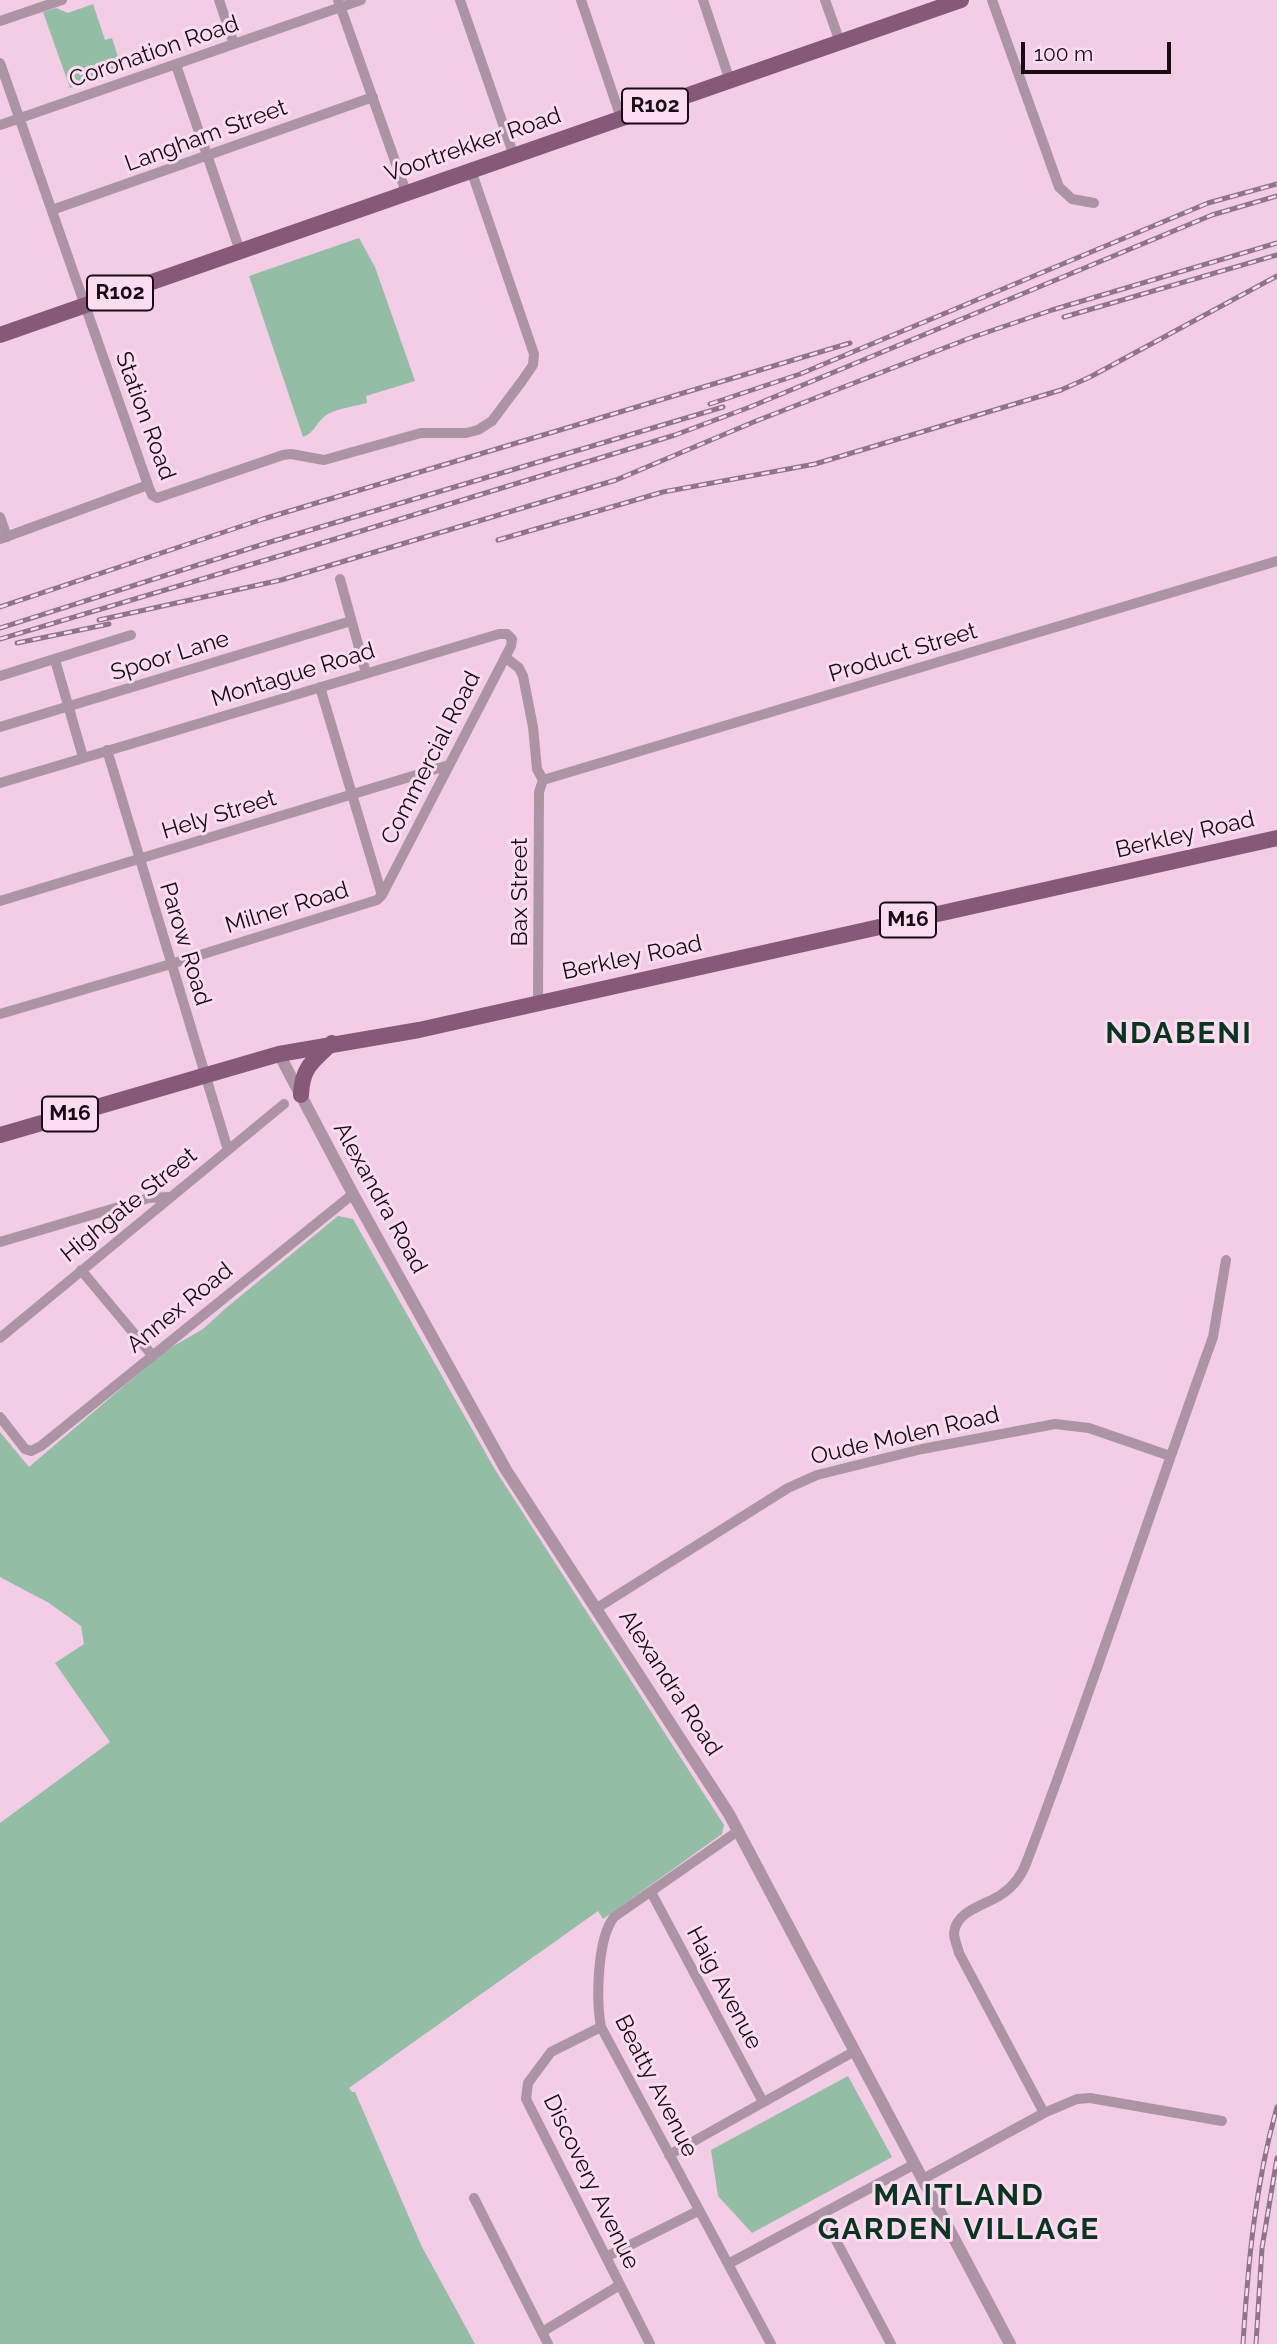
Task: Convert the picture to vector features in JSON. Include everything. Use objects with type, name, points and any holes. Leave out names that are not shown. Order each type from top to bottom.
[{"type":"main road","name":"Voortrekker Road","points":[[0,335],[961,0]]},
{"type":"main road","name":"Berkley Road","points":[[0,1135],[279,1054],[419,1030],[1277,838]]},
{"type":"main road","points":[[301,1095],[305,1070],[332,1043]]},
{"type":"street","points":[[0,21],[62,0]]},
{"type":"street","points":[[219,0],[234,44]]},
{"type":"street","name":"Coronation Road","points":[[0,125],[176,65],[339,4],[361,0]]},
{"type":"street","points":[[460,0],[514,156]]},
{"type":"street","points":[[581,0],[621,118]]},
{"type":"street","points":[[703,0],[730,81]]},
{"type":"street","points":[[825,0],[840,42]]},
{"type":"street","points":[[992,0],[1059,187],[1072,199],[1094,203]]},
{"type":"street","points":[[339,4],[406,192]]},
{"type":"street","name":"Station Road","points":[[0,62],[148,485],[152,495],[160,498],[282,455],[324,460],[421,433],[473,432],[492,421],[533,365],[534,358],[471,170]]},
{"type":"street","points":[[176,65],[240,251]]},
{"type":"street","name":"Langham Street","points":[[52,210],[373,97]]},
{"type":"street","points":[[0,517],[3,538],[148,485]]},
{"type":"street","name":"Product Street","points":[[542,781],[1277,561]]},
{"type":"street","points":[[340,579],[366,673]]},
{"type":"street","name":"Spoor Lane","points":[[0,727],[351,621]]},
{"type":"street","name":"Montague Road","points":[[0,782],[499,634],[506,634],[512,639]]},
{"type":"street","points":[[0,676],[131,635]]},
{"type":"street","name":"Commercial Road","points":[[382,895],[512,639]]},
{"type":"street","name":"Bax Street","points":[[505,657],[519,667],[523,676],[533,727],[537,769],[542,781],[538,1002]]},
{"type":"street","points":[[55,660],[83,757]]},
{"type":"street","points":[[320,687],[382,895]]},
{"type":"street","name":"Parow Road","points":[[107,750],[228,1150]]},
{"type":"street","name":"Hely Street","points":[[0,901],[449,765]]},
{"type":"street","name":"Milner Road","points":[[0,1014],[377,900],[382,895]]},
{"type":"street","name":"Alexandra Road","points":[[279,1054],[353,1194],[506,1470],[738,1831],[1010,2344]]},
{"type":"street","name":"Highgate Street","points":[[0,1338],[284,1104]]},
{"type":"street","name":"Annex Road","points":[[0,1417],[25,1449],[31,1451],[353,1194]]},
{"type":"street","points":[[0,1242],[149,1198],[169,1197]]},
{"type":"street","points":[[1044,2113],[959,1953],[954,1933],[960,1920],[1015,1884],[1025,1868],[1213,1337],[1226,1260]]},
{"type":"street","points":[[81,1270],[152,1355]]},
{"type":"street","name":"Oude Molen Road","points":[[597,1608],[788,1488],[817,1475],[922,1449],[1055,1424],[1089,1428],[1170,1456]]},
{"type":"street","name":"Beatty Avenue","points":[[738,1831],[614,1917],[608,1925],[597,1996],[601,2027],[771,2344]]},
{"type":"street","name":"Haig Avenue","points":[[651,1892],[763,2102]]},
{"type":"street","name":"Discovery Avenue","points":[[601,2027],[551,2052],[527,2083],[526,2099],[650,2344]]},
{"type":"street","points":[[669,2155],[855,2051]]},
{"type":"street","points":[[923,2179],[1044,2113],[1077,2099],[1090,2098],[1222,2121]]},
{"type":"street","points":[[728,2263],[915,2164]]},
{"type":"street","points":[[474,2198],[548,2344]]},
{"type":"street","points":[[607,2257],[698,2211]]},
{"type":"street","points":[[822,2214],[891,2344]]},
{"type":"street","points":[[542,2332],[620,2285]]},
{"type":"green space","points":[[93,4],[105,40],[112,38],[122,70],[70,88],[43,12],[56,8],[68,13]]},
{"type":"green space","points":[[359,238],[375,267],[415,381],[366,396],[367,403],[328,414],[303,437],[249,276]]},
{"type":"green space","points":[[338,1216],[353,1219],[494,1468],[724,1825],[722,1834],[603,1919],[598,1911],[349,2088],[355,2092],[421,2245],[475,2344],[0,2344],[0,1823],[110,1742],[55,1663],[84,1644],[81,1626],[49,1603],[0,1577],[0,1432],[29,1467],[165,1351],[203,1329]]},
{"type":"green space","points":[[848,2076],[892,2157],[752,2233],[718,2196],[711,2150]]},
{"type":"railway","points":[[710,404],[800,374],[1208,203],[1277,184]]},
{"type":"railway","points":[[0,639],[675,435],[750,407],[1212,215],[1277,196]]},
{"type":"railway","points":[[99,620],[281,580],[616,480],[756,421],[970,338],[1052,310],[1277,243]]},
{"type":"railway","points":[[1064,317],[1277,255]]},
{"type":"railway","points":[[498,540],[663,492],[815,464],[1061,390],[1277,276]]},
{"type":"railway","points":[[0,607],[263,519],[850,343]]},
{"type":"railway","points":[[0,628],[270,542],[723,407]]},
{"type":"railway","points":[[17,643],[109,624]]},
{"type":"railway","points":[[1243,2344],[1254,2225],[1263,2166],[1277,2107]]},
{"type":"railway","points":[[1256,2344],[1262,2248],[1277,2158]]},
{"type":"district","name":"NDABENI","points":[[1179,1034]]},
{"type":"district","name":"MAITLAND GARDEN VILLAGE","points":[[959,2213]]}]
